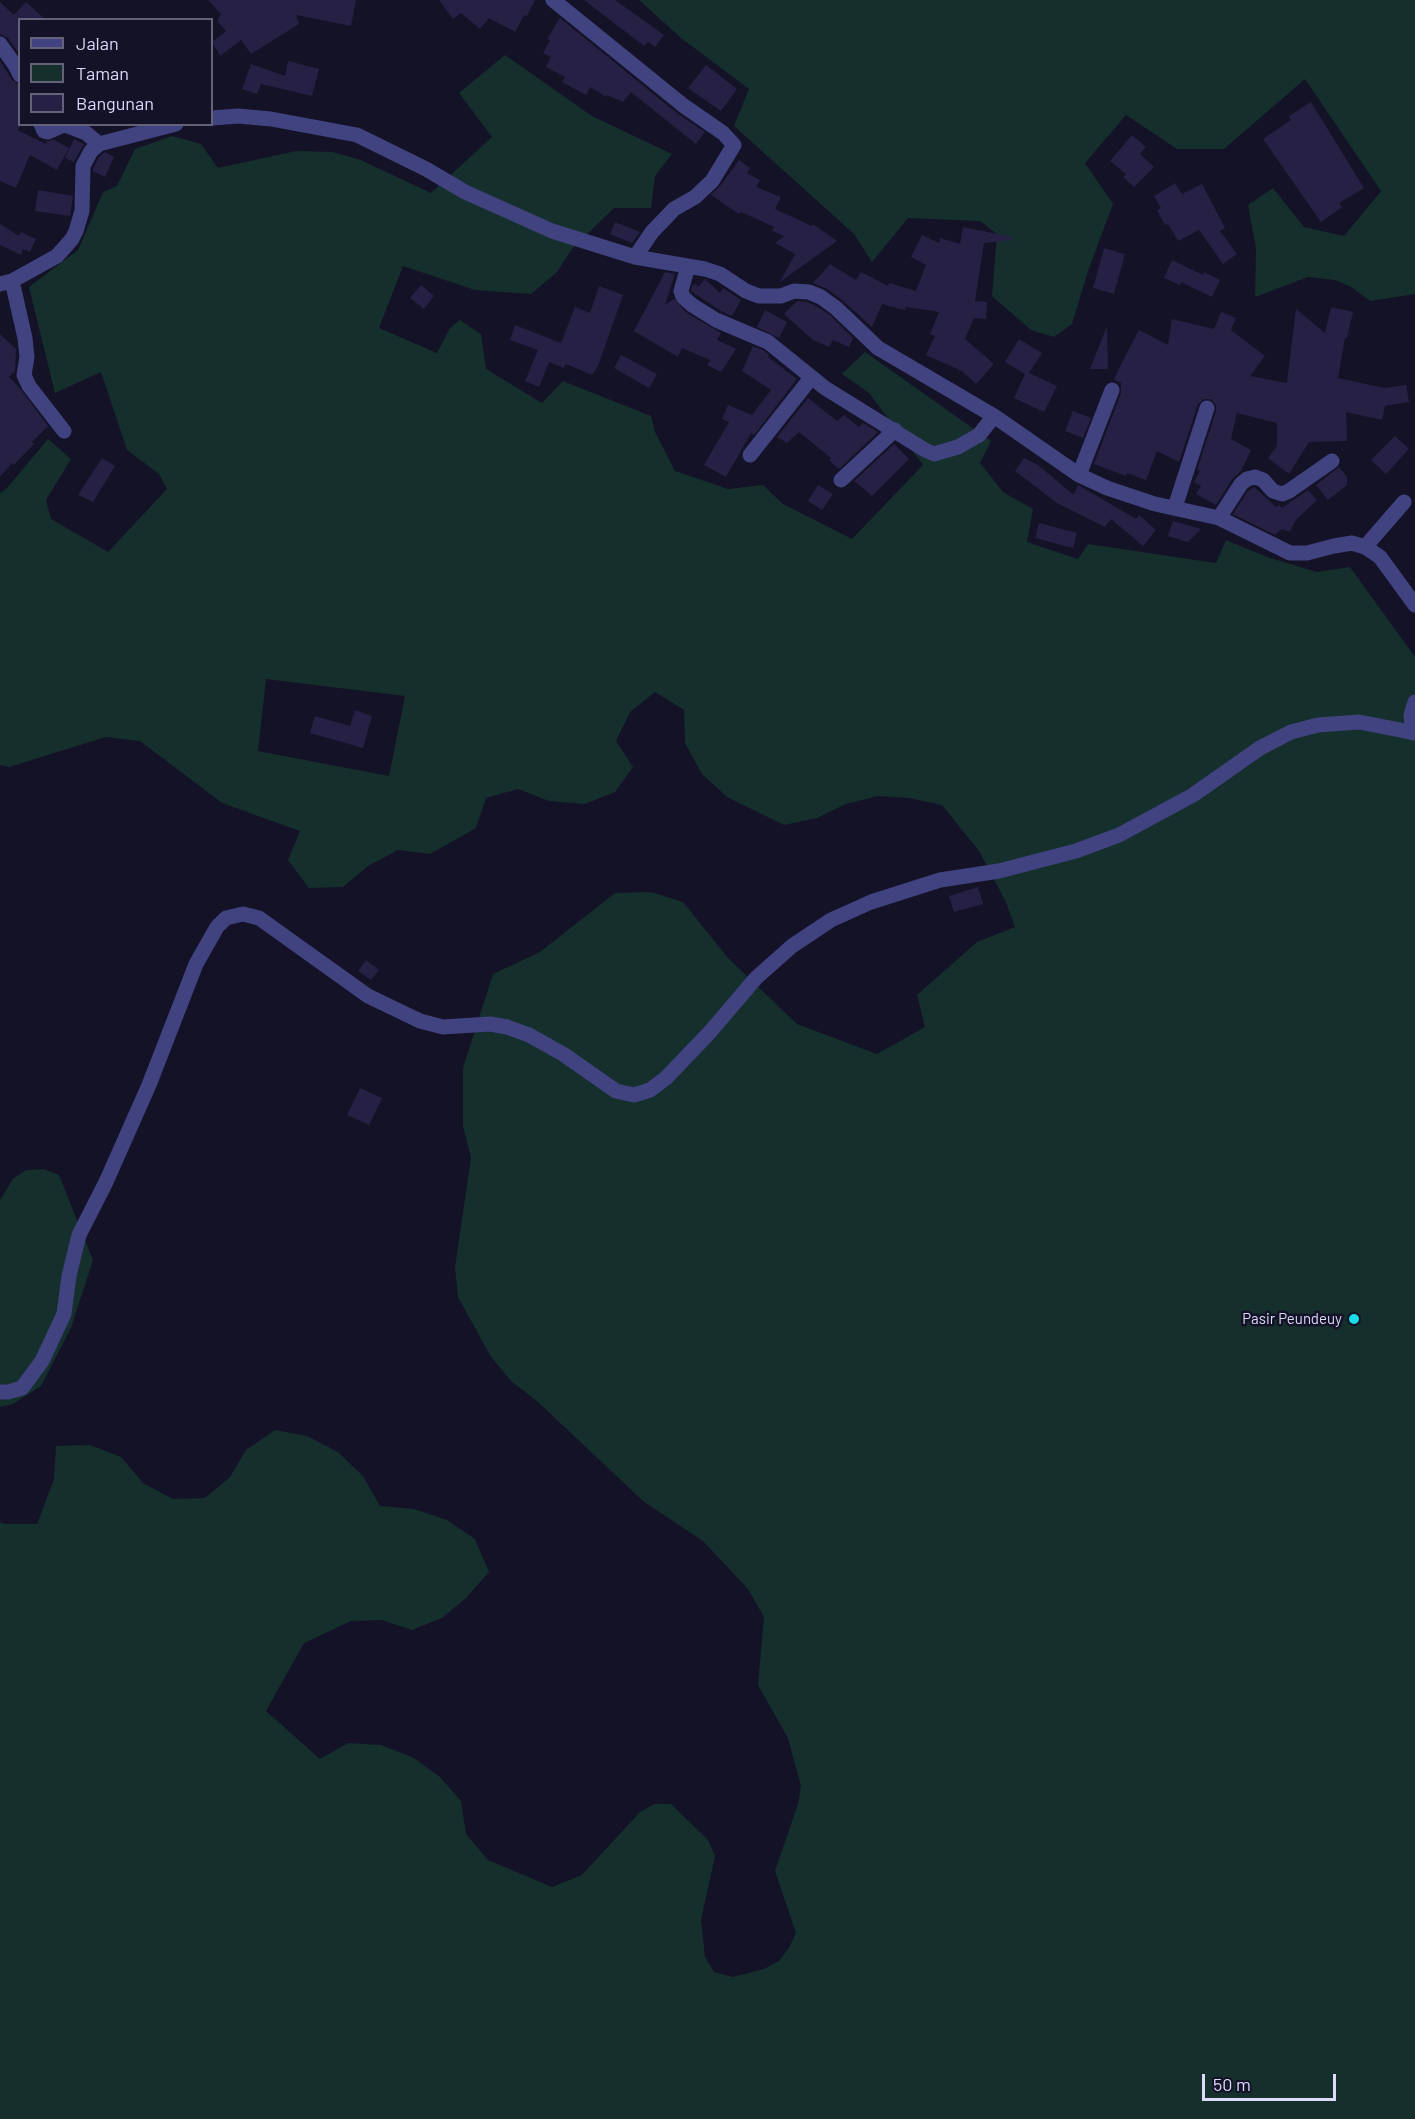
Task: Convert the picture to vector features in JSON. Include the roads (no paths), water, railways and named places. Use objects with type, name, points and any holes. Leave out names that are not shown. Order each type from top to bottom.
[{"type":"street","points":[[553,0],[666,92],[723,133],[734,146],[712,181],[695,197],[674,209],[652,232],[635,257]]},
{"type":"street","points":[[0,44],[18,71]]},
{"type":"street","points":[[213,118],[238,116],[272,118],[357,135],[513,215],[572,238],[635,257],[720,274],[733,280],[746,291],[759,296],[781,296],[794,291],[809,292],[821,297],[836,308],[878,348],[994,416],[1079,476],[1155,504],[1219,518],[1290,553],[1307,553],[1352,543],[1365,547],[1380,557],[1415,605]]},
{"type":"street","points":[[42,126],[44,131],[48,132],[62,126]]},
{"type":"street","points":[[67,126],[86,134],[99,144]]},
{"type":"street","points":[[64,431],[29,386],[24,375],[27,357],[26,338],[6,282],[57,256],[72,239],[82,211],[83,166],[91,151],[99,144],[168,126]]},
{"type":"street","points":[[688,266],[681,285],[683,297],[716,320],[768,342],[811,378],[934,454],[958,447],[979,435],[994,416]]},
{"type":"street","points":[[750,455],[811,378]]},
{"type":"street","points":[[1079,476],[1112,390]]},
{"type":"street","points":[[1175,507],[1207,408]]},
{"type":"street","points":[[841,480],[895,430]]},
{"type":"street","points":[[1219,518],[1241,483],[1247,479],[1255,477],[1263,480],[1282,494],[1332,461]]},
{"type":"street","points":[[1365,547],[1404,502]]},
{"type":"street","points":[[0,1392],[22,1388],[42,1361],[64,1314],[69,1276],[79,1235],[106,1182],[149,1085],[196,964],[217,927],[226,918],[243,914],[259,918],[369,996],[420,1021],[443,1027],[490,1024],[507,1027],[529,1035],[563,1054],[616,1092],[634,1095],[650,1090],[666,1078],[710,1032],[756,978],[792,945],[831,920],[871,902],[940,880],[999,872],[1076,851],[1119,835],[1193,795],[1260,748],[1291,732],[1318,724],[1359,722],[1414,733],[1411,715],[1415,702]]},
{"type":"place","name":"Pasir Peundeuy","points":[[1354,1319]]}]
